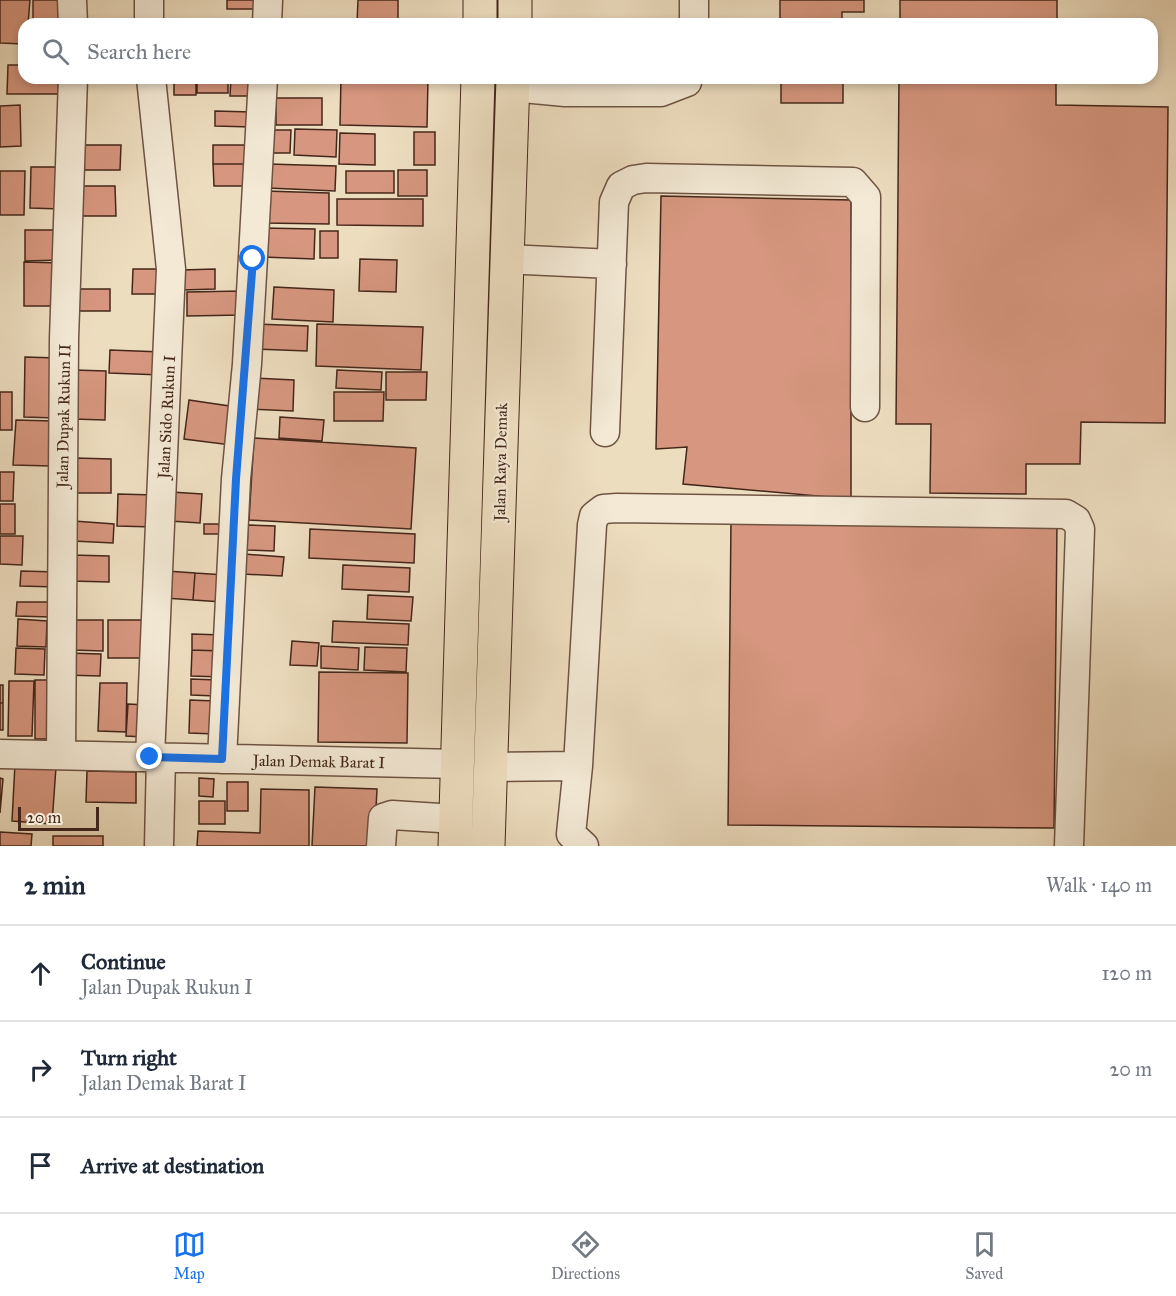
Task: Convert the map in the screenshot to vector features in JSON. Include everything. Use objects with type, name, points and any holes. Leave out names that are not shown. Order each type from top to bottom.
[{"type":"highway","points":[[480,0],[480,18]]},
{"type":"highway","points":[[514,18],[515,0]]},
{"type":"highway","name":"Jalan Raya Demak","points":[[455,832],[478,84]]},
{"type":"highway","name":"Jalan Raya Demak","points":[[488,846],[505,259],[513,84]]},
{"type":"street","points":[[72,0],[73,18]]},
{"type":"street","points":[[148,0],[149,18]]},
{"type":"street","points":[[267,18],[268,0]]},
{"type":"street","points":[[694,0],[694,18]]},
{"type":"street","name":"Jalan Dupak Rukun II","points":[[60,755],[64,339],[73,84]]},
{"type":"street","name":"Jalan Sido Rukun I","points":[[152,84],[171,268],[155,757],[159,846]]},
{"type":"street","points":[[222,759],[236,479],[247,364],[263,84]]},
{"type":"street","points":[[523,84],[565,92],[661,92],[682,84]]},
{"type":"street","points":[[605,432],[614,202],[621,186],[633,180],[853,182],[866,197],[865,407]]},
{"type":"street","points":[[505,259],[612,264]]},
{"type":"street","points":[[584,846],[571,834],[578,766],[592,525],[594,516],[603,509],[1066,514],[1076,520],[1080,529],[1069,846]]},
{"type":"street","name":"Jalan Demak Barat I","points":[[0,754],[458,764]]},
{"type":"street","points":[[491,767],[578,766]]},
{"type":"street","points":[[381,846],[383,818],[392,815],[455,832]]},
{"type":"building","points":[[0,0],[30,0],[28,18],[18,18],[18,44],[0,43]]},
{"type":"building","points":[[33,0],[68,0],[67,18],[33,18]]},
{"type":"building","points":[[227,0],[258,0],[258,9],[227,9]]},
{"type":"building","points":[[358,0],[398,0],[398,18],[357,18]]},
{"type":"building","points":[[780,0],[864,0],[864,12],[842,12],[842,18],[780,18]]},
{"type":"building","points":[[900,0],[1057,0],[1057,18],[900,18]]},
{"type":"building","points":[[8,65],[18,65],[18,84],[68,84],[68,94],[7,94]]},
{"type":"building","points":[[174,84],[196,84],[196,95],[174,95]]},
{"type":"building","points":[[197,84],[228,84],[228,93],[197,93]]},
{"type":"building","points":[[231,84],[257,84],[257,96],[230,96]]},
{"type":"building","points":[[341,84],[428,84],[427,127],[340,125]]},
{"type":"building","points":[[781,84],[843,84],[843,103],[781,103]]},
{"type":"building","points":[[899,84],[1056,84],[1056,105],[1168,107],[1165,423],[1081,422],[1080,464],[1026,464],[1026,494],[930,493],[931,424],[896,424]]},
{"type":"building","points":[[276,98],[322,98],[322,125],[276,125]]},
{"type":"building","points":[[20,105],[21,146],[0,147],[0,106]]},
{"type":"building","points":[[215,111],[252,112],[252,127],[215,126]]},
{"type":"building","points":[[295,129],[337,130],[336,157],[294,155]]},
{"type":"building","points":[[268,130],[291,130],[290,153],[268,153]]},
{"type":"building","points":[[414,132],[435,132],[435,165],[414,165]]},
{"type":"building","points":[[340,133],[375,134],[375,165],[339,164]]},
{"type":"building","points":[[81,145],[121,145],[120,170],[81,170]]},
{"type":"building","points":[[213,145],[245,145],[245,164],[213,164]]},
{"type":"building","points":[[213,164],[245,164],[245,186],[214,186]]},
{"type":"building","points":[[268,164],[336,166],[335,191],[268,188]]},
{"type":"building","points":[[31,167],[62,167],[61,209],[30,208]]},
{"type":"building","points":[[398,170],[427,170],[427,196],[398,196]]},
{"type":"building","points":[[0,171],[25,171],[24,215],[0,215]]},
{"type":"building","points":[[346,171],[394,171],[394,193],[346,193]]},
{"type":"building","points":[[76,186],[115,186],[116,216],[76,216]]},
{"type":"building","points":[[265,191],[329,193],[329,224],[264,223]]},
{"type":"building","points":[[661,196],[851,200],[851,499],[683,484],[687,447],[656,449]]},
{"type":"building","points":[[337,199],[423,199],[423,226],[337,225]]},
{"type":"building","points":[[263,228],[315,229],[314,259],[263,257]]},
{"type":"building","points":[[25,230],[60,230],[61,260],[25,261]]},
{"type":"building","points":[[320,231],[338,231],[338,258],[320,258]]},
{"type":"building","points":[[360,259],[397,260],[396,292],[359,291]]},
{"type":"building","points":[[24,262],[60,263],[60,306],[24,306]]},
{"type":"building","points":[[133,269],[168,269],[167,294],[132,294]]},
{"type":"building","points":[[215,269],[215,289],[182,290],[182,270]]},
{"type":"building","points":[[274,287],[334,290],[333,322],[272,319]]},
{"type":"building","points":[[75,289],[110,289],[110,311],[75,311]]},
{"type":"building","points":[[242,291],[242,315],[187,316],[187,292]]},
{"type":"building","points":[[256,324],[308,326],[307,351],[255,349]]},
{"type":"building","points":[[317,324],[423,327],[421,370],[316,366]]},
{"type":"building","points":[[110,350],[162,352],[161,375],[109,373]]},
{"type":"building","points":[[25,357],[57,358],[56,418],[24,417]]},
{"type":"building","points":[[74,370],[106,371],[105,420],[73,419]]},
{"type":"building","points":[[337,370],[382,372],[381,390],[336,388]]},
{"type":"building","points":[[386,372],[427,372],[426,400],[386,400]]},
{"type":"building","points":[[252,378],[294,380],[293,411],[251,409]]},
{"type":"building","points":[[0,392],[12,392],[12,430],[0,430]]},
{"type":"building","points":[[334,392],[384,392],[383,421],[334,421]]},
{"type":"building","points":[[189,400],[236,407],[231,445],[184,439]]},
{"type":"building","points":[[280,417],[324,420],[322,441],[279,438]]},
{"type":"building","points":[[16,420],[53,421],[51,466],[13,465]]},
{"type":"building","points":[[254,438],[416,448],[411,529],[249,520]]},
{"type":"building","points":[[75,458],[111,459],[111,493],[75,493]]},
{"type":"building","points":[[0,472],[14,472],[13,501],[0,501]]},
{"type":"building","points":[[171,492],[202,494],[200,523],[170,521]]},
{"type":"building","points":[[118,494],[154,495],[154,527],[117,526]]},
{"type":"building","points":[[0,504],[15,504],[15,534],[0,534]]},
{"type":"building","points":[[731,519],[1057,522],[1054,828],[728,825]]},
{"type":"building","points":[[74,521],[114,524],[113,543],[73,541]]},
{"type":"building","points":[[204,524],[227,524],[227,534],[204,534]]},
{"type":"building","points":[[248,525],[275,526],[274,551],[247,550]]},
{"type":"building","points":[[310,529],[415,534],[414,563],[309,558]]},
{"type":"building","points":[[0,536],[23,536],[22,565],[0,564]]},
{"type":"building","points":[[244,554],[284,557],[282,576],[243,574]]},
{"type":"building","points":[[72,555],[109,556],[109,582],[71,581]]},
{"type":"building","points":[[343,565],[410,568],[409,592],[342,589]]},
{"type":"building","points":[[21,571],[57,572],[57,587],[20,586]]},
{"type":"building","points":[[166,571],[195,573],[193,600],[165,598]]},
{"type":"building","points":[[195,573],[225,575],[223,602],[193,600]]},
{"type":"building","points":[[368,595],[413,597],[411,621],[367,619]]},
{"type":"building","points":[[17,602],[51,602],[51,617],[16,616]]},
{"type":"building","points":[[18,619],[47,621],[46,647],[17,646]]},
{"type":"building","points":[[72,620],[103,620],[103,651],[72,650]]},
{"type":"building","points":[[108,620],[147,620],[147,658],[108,658]]},
{"type":"building","points":[[333,621],[409,624],[408,645],[332,642]]},
{"type":"building","points":[[192,634],[223,635],[222,651],[192,650]]},
{"type":"building","points":[[292,641],[319,643],[317,666],[290,665]]},
{"type":"building","points":[[321,646],[359,648],[358,670],[321,668]]},
{"type":"building","points":[[365,647],[407,648],[406,672],[364,670]]},
{"type":"building","points":[[16,648],[45,649],[44,675],[15,674]]},
{"type":"building","points":[[192,650],[222,651],[221,677],[191,676]]},
{"type":"building","points":[[65,653],[101,654],[100,676],[64,675]]},
{"type":"building","points":[[319,672],[408,673],[407,743],[318,742]]},
{"type":"building","points":[[191,679],[217,680],[216,696],[191,695]]},
{"type":"building","points":[[35,680],[57,680],[57,739],[35,739]]},
{"type":"building","points":[[9,681],[34,681],[32,736],[8,736]]},
{"type":"building","points":[[100,683],[127,683],[126,732],[98,731]]},
{"type":"building","points":[[0,685],[3,685],[3,703],[0,703]]},
{"type":"building","points":[[190,700],[215,701],[215,734],[189,733]]},
{"type":"building","points":[[0,703],[3,703],[3,730],[0,730]]},
{"type":"building","points":[[128,704],[146,705],[144,737],[126,736]]},
{"type":"building","points":[[15,764],[56,767],[52,824],[12,821]]},
{"type":"building","points":[[87,771],[136,772],[136,803],[86,802]]},
{"type":"building","points":[[0,778],[3,779],[0,813]]},
{"type":"building","points":[[199,778],[214,779],[213,797],[199,796]]},
{"type":"building","points":[[227,782],[248,782],[248,811],[227,811]]},
{"type":"building","points":[[315,787],[377,789],[374,846],[312,846]]},
{"type":"building","points":[[261,789],[309,790],[309,846],[197,846],[198,831],[260,833]]},
{"type":"building","points":[[199,801],[225,801],[225,824],[199,824]]},
{"type":"building","points":[[0,832],[32,834],[31,846],[0,846]]},
{"type":"building","points":[[53,836],[103,836],[103,846],[53,846]]},
{"type":"route","points":[[150,757],[222,759],[236,479],[247,364],[253,259]]}]
